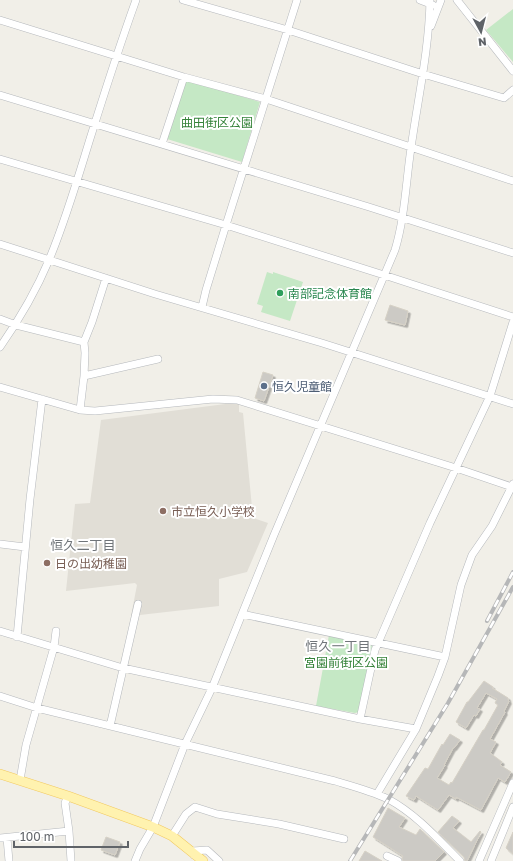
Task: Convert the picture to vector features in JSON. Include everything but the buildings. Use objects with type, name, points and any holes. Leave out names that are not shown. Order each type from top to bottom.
[{"type":"main road","points":[[0,774],[68,796],[152,827],[172,836],[203,861]]},
{"type":"street","points":[[0,347],[16,325],[49,260],[76,183],[116,55],[136,0]]},
{"type":"street","points":[[183,0],[288,30],[423,74],[504,98],[513,90]]},
{"type":"street","points":[[202,307],[226,225],[297,0]]},
{"type":"street","points":[[420,0],[440,3],[429,31]]},
{"type":"street","points":[[457,0],[513,71]]},
{"type":"street","points":[[135,861],[152,827],[185,744],[212,688],[350,353],[395,250],[402,218],[411,146],[423,74],[429,31],[430,2]]},
{"type":"street","points":[[0,20],[184,77],[266,99],[513,181]]},
{"type":"street","points":[[162,144],[184,77]]},
{"type":"street","points":[[0,95],[513,253]]},
{"type":"street","points":[[0,159],[76,183],[226,225],[513,317]]},
{"type":"street","points":[[0,244],[513,404]]},
{"type":"street","points":[[80,410],[84,376],[84,342],[106,278]]},
{"type":"street","points":[[0,319],[16,325],[84,342]]},
{"type":"street","points":[[360,719],[378,642],[430,523],[490,396],[513,322]]},
{"type":"street","points":[[84,376],[158,360]]},
{"type":"street","points":[[0,387],[80,410],[95,411],[213,399],[237,400],[512,486],[492,526],[472,555],[461,585],[445,657],[416,729],[377,794]]},
{"type":"street","points":[[17,637],[25,547],[42,399]]},
{"type":"street","points":[[0,544],[25,547]]},
{"type":"street","points":[[110,726],[138,604]]},
{"type":"street","points":[[242,614],[445,657]]},
{"type":"street","points":[[0,631],[123,668],[360,719],[416,729]]},
{"type":"street","points":[[20,780],[26,745],[54,647],[56,631]]},
{"type":"street","points":[[0,696],[37,708],[335,781],[377,794],[409,813],[460,861]]},
{"type":"street","points":[[479,861],[512,786]]},
{"type":"street","points":[[68,796],[65,803],[71,861]]},
{"type":"street","points":[[172,836],[186,814],[195,807],[217,814],[279,824],[344,839]]},
{"type":"street","points":[[491,861],[513,808]]},
{"type":"street","points":[[9,861],[4,838],[69,831]]},
{"type":"street","points":[[196,861],[193,852],[207,850],[219,861]]},
{"type":"street","points":[[387,856],[398,861]]},
{"type":"shaded area","name":"市立恒久小学校","points":[[233,403],[239,404],[239,412],[243,413],[253,518],[268,523],[247,572],[219,579],[219,606],[131,616],[137,585],[135,583],[66,591],[75,504],[90,503],[101,420]]},
{"type":"green space","points":[[513,9],[513,62],[486,30]]},
{"type":"green space","name":"曲田街区公園","points":[[186,80],[260,102],[242,162],[167,139]]},
{"type":"green space","name":"南部記念体育館","points":[[267,272],[273,274],[273,272],[303,282],[290,321],[261,312],[263,306],[257,304]]},
{"type":"green space","name":"宮園前街区公園","points":[[329,635],[370,643],[372,646],[359,712],[355,713],[316,706]]},
{"type":"railway","points":[[487,621],[513,572]]},
{"type":"railway","points":[[350,861],[448,703],[513,587]]},
{"type":"place","name":"南部記念体育館","points":[[280,293]]},
{"type":"place","name":"恒久児童館","points":[[264,386]]},
{"type":"place","name":"市立恒久小学校","points":[[163,511]]},
{"type":"place","name":"日の出幼稚園","points":[[47,563]]},
{"type":"district","name":"恒久二丁目","points":[[83,545]]},
{"type":"district","name":"恒久一丁目","points":[[338,646]]}]
